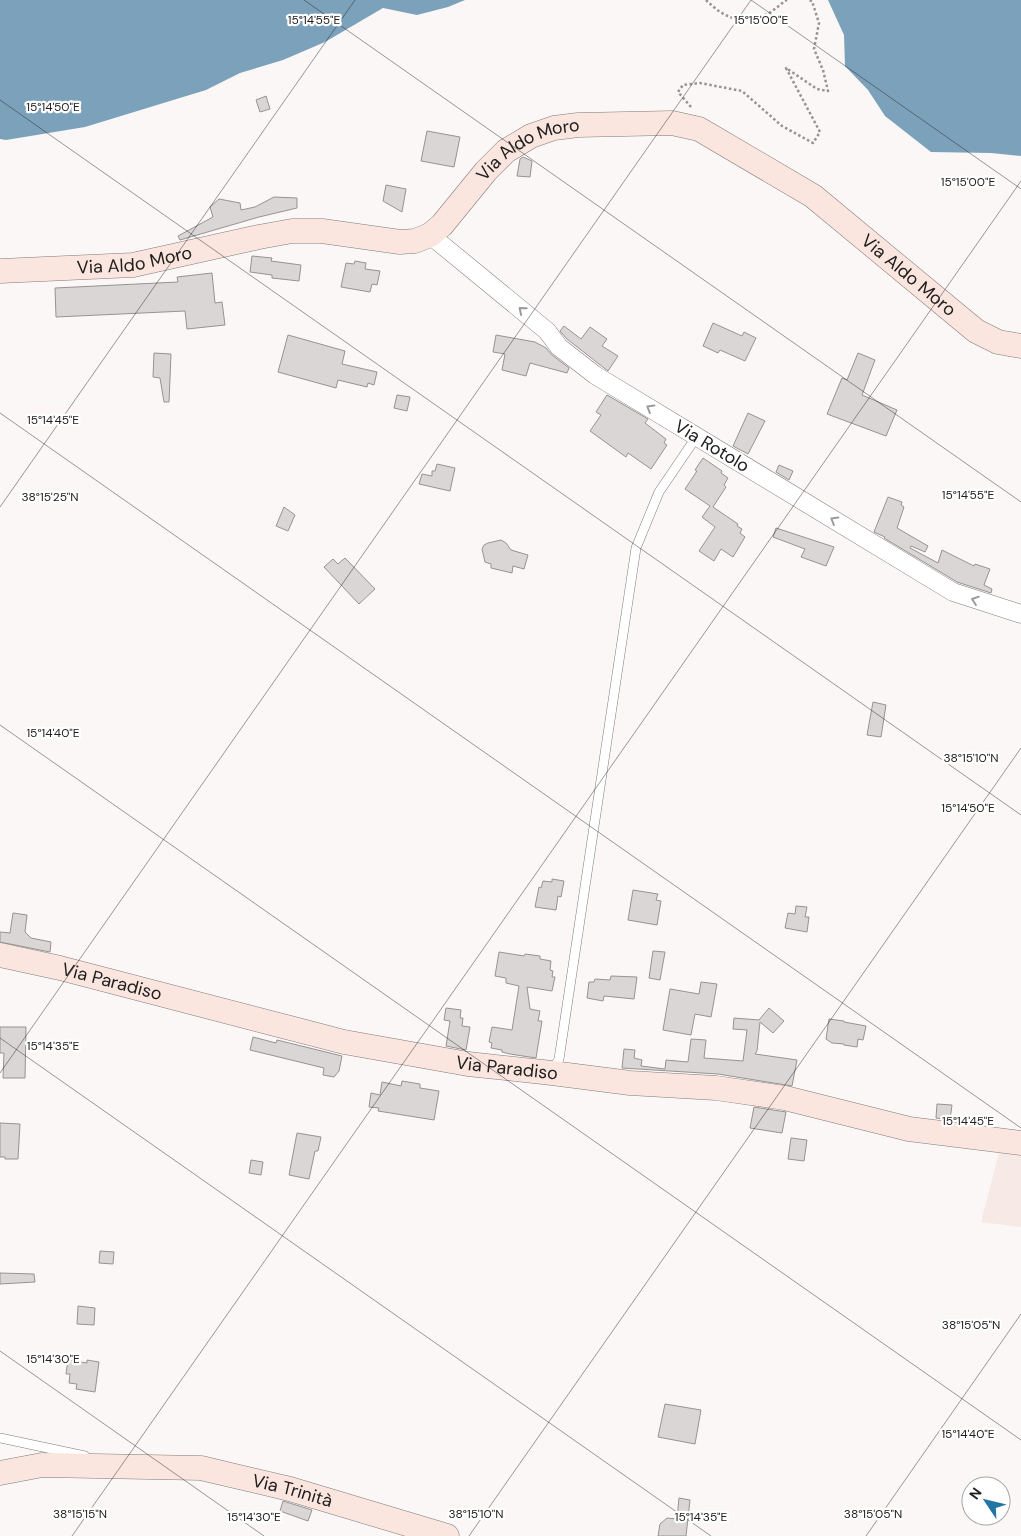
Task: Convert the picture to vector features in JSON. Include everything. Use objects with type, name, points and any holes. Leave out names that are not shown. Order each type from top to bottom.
[{"type":"street","name":"Via Aldo Moro","points":[[0,271],[134,265],[259,236],[292,231],[322,231],[400,242],[415,241],[430,235],[442,225],[486,171],[506,151],[531,136],[554,128],[578,124],[672,123],[699,129],[813,196],[976,331],[998,342],[1021,346]]},
{"type":"street","name":"Via Rotolo","points":[[430,235],[547,331],[559,347],[595,375],[953,592],[1021,614]]},
{"type":"street","name":"Via Paradiso","points":[[0,955],[60,968],[344,1042],[468,1064],[630,1083],[716,1088],[786,1098],[909,1129],[1021,1143]]},
{"type":"street","name":"Via Trinità","points":[[0,1473],[42,1465],[201,1468],[290,1489],[446,1536]]},
{"type":"lane","points":[[552,1073],[560,1058],[636,548],[659,492],[697,436]]},
{"type":"lane","name":"Via Trinità","points":[[0,1438],[134,1467]]},
{"type":"path","points":[[706,0],[726,16],[744,21],[767,14],[786,0]]},
{"type":"path","points":[[699,129],[694,111],[678,92],[683,85],[700,83],[742,91],[782,126],[812,143],[820,132],[786,68],[818,89],[828,91],[823,70],[814,49],[819,23],[812,1],[809,0]]},
{"type":"shaded area","points":[[999,1153],[1021,1155],[1021,1227],[981,1222]]},
{"type":"water","points":[[0,0],[465,0],[448,7],[417,15],[383,8],[325,42],[283,60],[240,73],[206,90],[85,127],[6,140],[0,139]]},
{"type":"water","points":[[828,0],[1021,0],[1021,156],[991,153],[931,152],[885,116],[868,90],[845,66],[844,35]]},
{"type":"building","points":[[266,96],[270,109],[260,112],[256,100]]},
{"type":"building","points":[[427,131],[460,137],[454,167],[421,161]]},
{"type":"building","points":[[523,157],[532,161],[530,177],[517,176],[520,159]]},
{"type":"building","points":[[386,185],[406,189],[402,212],[383,201]]},
{"type":"building","points":[[274,197],[297,198],[297,208],[180,240],[178,236],[213,217],[210,207],[219,199],[240,203],[241,210],[255,207]]},
{"type":"building","points":[[252,256],[272,258],[271,261],[301,265],[299,281],[272,278],[272,275],[250,272]]},
{"type":"building","points":[[355,261],[366,263],[365,269],[380,271],[377,285],[372,284],[370,292],[341,287],[346,263],[354,264]]},
{"type":"building","points":[[212,273],[215,303],[222,302],[225,325],[187,329],[185,311],[56,317],[55,288],[178,282],[177,277]]},
{"type":"building","points":[[713,323],[742,336],[744,332],[756,338],[745,361],[720,350],[718,353],[703,346]]},
{"type":"building","points":[[564,326],[581,339],[590,327],[607,339],[602,346],[618,356],[608,371],[567,339],[560,331]]},
{"type":"building","points":[[288,335],[345,351],[342,364],[377,372],[374,385],[368,383],[367,387],[338,380],[336,388],[278,372]]},
{"type":"building","points":[[496,335],[535,342],[546,348],[569,368],[567,373],[530,363],[526,376],[502,370],[505,354],[493,352]]},
{"type":"building","points":[[154,353],[171,354],[169,402],[164,402],[160,378],[153,377]]},
{"type":"building","points":[[858,353],[875,360],[862,395],[897,410],[886,436],[827,414],[842,378],[847,380]]},
{"type":"building","points":[[397,395],[410,397],[407,411],[394,408]]},
{"type":"building","points":[[607,395],[648,419],[645,423],[666,439],[664,443],[667,445],[651,469],[628,453],[626,457],[590,431],[601,415],[596,412]]},
{"type":"building","points":[[748,413],[765,421],[748,454],[733,446]]},
{"type":"building","points":[[703,458],[722,471],[721,473],[728,478],[724,485],[726,487],[713,507],[738,524],[737,526],[742,529],[740,533],[745,537],[733,557],[721,549],[714,561],[699,551],[715,527],[702,517],[710,506],[685,489]]},
{"type":"building","points":[[437,464],[455,468],[450,491],[419,484],[422,474],[432,476],[432,471],[435,471]]},
{"type":"building","points":[[779,465],[793,471],[789,480],[776,472]]},
{"type":"building","points":[[888,497],[902,502],[901,505],[904,507],[897,528],[928,546],[925,552],[911,546],[910,548],[938,563],[942,550],[974,566],[975,564],[990,569],[984,585],[992,589],[991,593],[957,582],[874,532]]},
{"type":"building","points":[[284,507],[295,515],[288,531],[276,526]]},
{"type":"building","points":[[776,528],[834,547],[826,566],[801,557],[805,549],[773,537]]},
{"type":"building","points":[[501,540],[511,550],[528,555],[524,569],[513,566],[512,573],[491,568],[491,564],[485,562],[482,549],[484,545]]},
{"type":"building","points":[[345,558],[375,589],[359,604],[324,567],[333,559],[338,564]]},
{"type":"building","points":[[873,702],[886,705],[881,737],[867,735]]},
{"type":"building","points":[[552,879],[564,881],[561,897],[558,896],[556,910],[535,907],[539,887],[541,888],[543,881],[552,882]]},
{"type":"building","points":[[633,890],[658,894],[656,900],[661,901],[657,925],[628,920]]},
{"type":"building","points":[[796,906],[807,907],[805,917],[809,917],[807,932],[785,928],[788,913],[795,914]]},
{"type":"building","points":[[13,913],[27,915],[25,932],[31,938],[51,942],[50,952],[0,942],[0,932],[10,933]]},
{"type":"building","points":[[653,951],[665,952],[660,980],[649,978]]},
{"type":"building","points":[[499,952],[524,956],[525,954],[540,956],[540,959],[551,961],[550,970],[553,971],[552,977],[555,977],[552,991],[527,987],[530,1009],[540,1011],[538,1021],[542,1021],[536,1058],[510,1054],[491,1048],[492,1043],[489,1042],[492,1027],[512,1030],[519,986],[506,983],[506,978],[495,976]]},
{"type":"building","points":[[611,976],[637,977],[634,999],[604,996],[603,1001],[587,998],[589,982],[594,982],[595,979],[610,980]]},
{"type":"building","points":[[701,982],[717,984],[711,1017],[695,1014],[691,1035],[663,1030],[670,989],[699,994]]},
{"type":"building","points":[[446,1008],[461,1010],[462,1026],[470,1027],[466,1050],[446,1046],[450,1021],[444,1020]]},
{"type":"building","points":[[769,1008],[784,1021],[773,1033],[760,1022],[757,1051],[755,1054],[797,1060],[792,1086],[718,1074],[622,1068],[624,1049],[635,1050],[634,1058],[642,1060],[641,1066],[665,1069],[666,1060],[688,1062],[691,1039],[706,1040],[704,1058],[743,1061],[747,1030],[733,1029],[734,1018],[759,1020]]},
{"type":"building","points":[[829,1019],[866,1026],[863,1040],[858,1039],[857,1047],[832,1043],[826,1039]]},
{"type":"building","points":[[0,1027],[26,1027],[25,1078],[3,1078],[4,1053],[0,1053]]},
{"type":"building","points":[[253,1037],[276,1043],[277,1040],[342,1056],[339,1071],[334,1077],[323,1075],[324,1068],[250,1050]]},
{"type":"building","points":[[402,1081],[420,1084],[420,1088],[439,1091],[434,1120],[378,1111],[379,1108],[369,1107],[371,1093],[380,1095],[382,1082],[401,1086]]},
{"type":"building","points":[[937,1104],[952,1105],[950,1120],[936,1118]]},
{"type":"building","points":[[754,1107],[786,1112],[782,1133],[750,1128]]},
{"type":"building","points":[[0,1123],[20,1124],[18,1159],[0,1157]]},
{"type":"building","points":[[297,1133],[321,1137],[318,1151],[315,1151],[309,1179],[289,1175]]},
{"type":"building","points":[[791,1138],[807,1140],[804,1161],[788,1159]]},
{"type":"building","points":[[251,1160],[263,1162],[261,1175],[249,1173]]},
{"type":"building","points":[[100,1251],[114,1252],[113,1264],[99,1263]]},
{"type":"building","points":[[0,1273],[34,1274],[35,1282],[0,1284]]},
{"type":"building","points":[[78,1306],[95,1308],[94,1325],[77,1324]]},
{"type":"building","points":[[68,1360],[87,1363],[87,1360],[99,1362],[95,1392],[76,1389],[77,1384],[69,1383],[70,1374],[66,1374]]},
{"type":"building","points":[[665,1404],[701,1410],[695,1444],[658,1437]]},
{"type":"building","points":[[679,1498],[690,1500],[686,1536],[658,1536],[660,1524],[667,1518],[677,1519]]},
{"type":"building","points":[[283,1501],[312,1510],[308,1521],[280,1511]]}]
